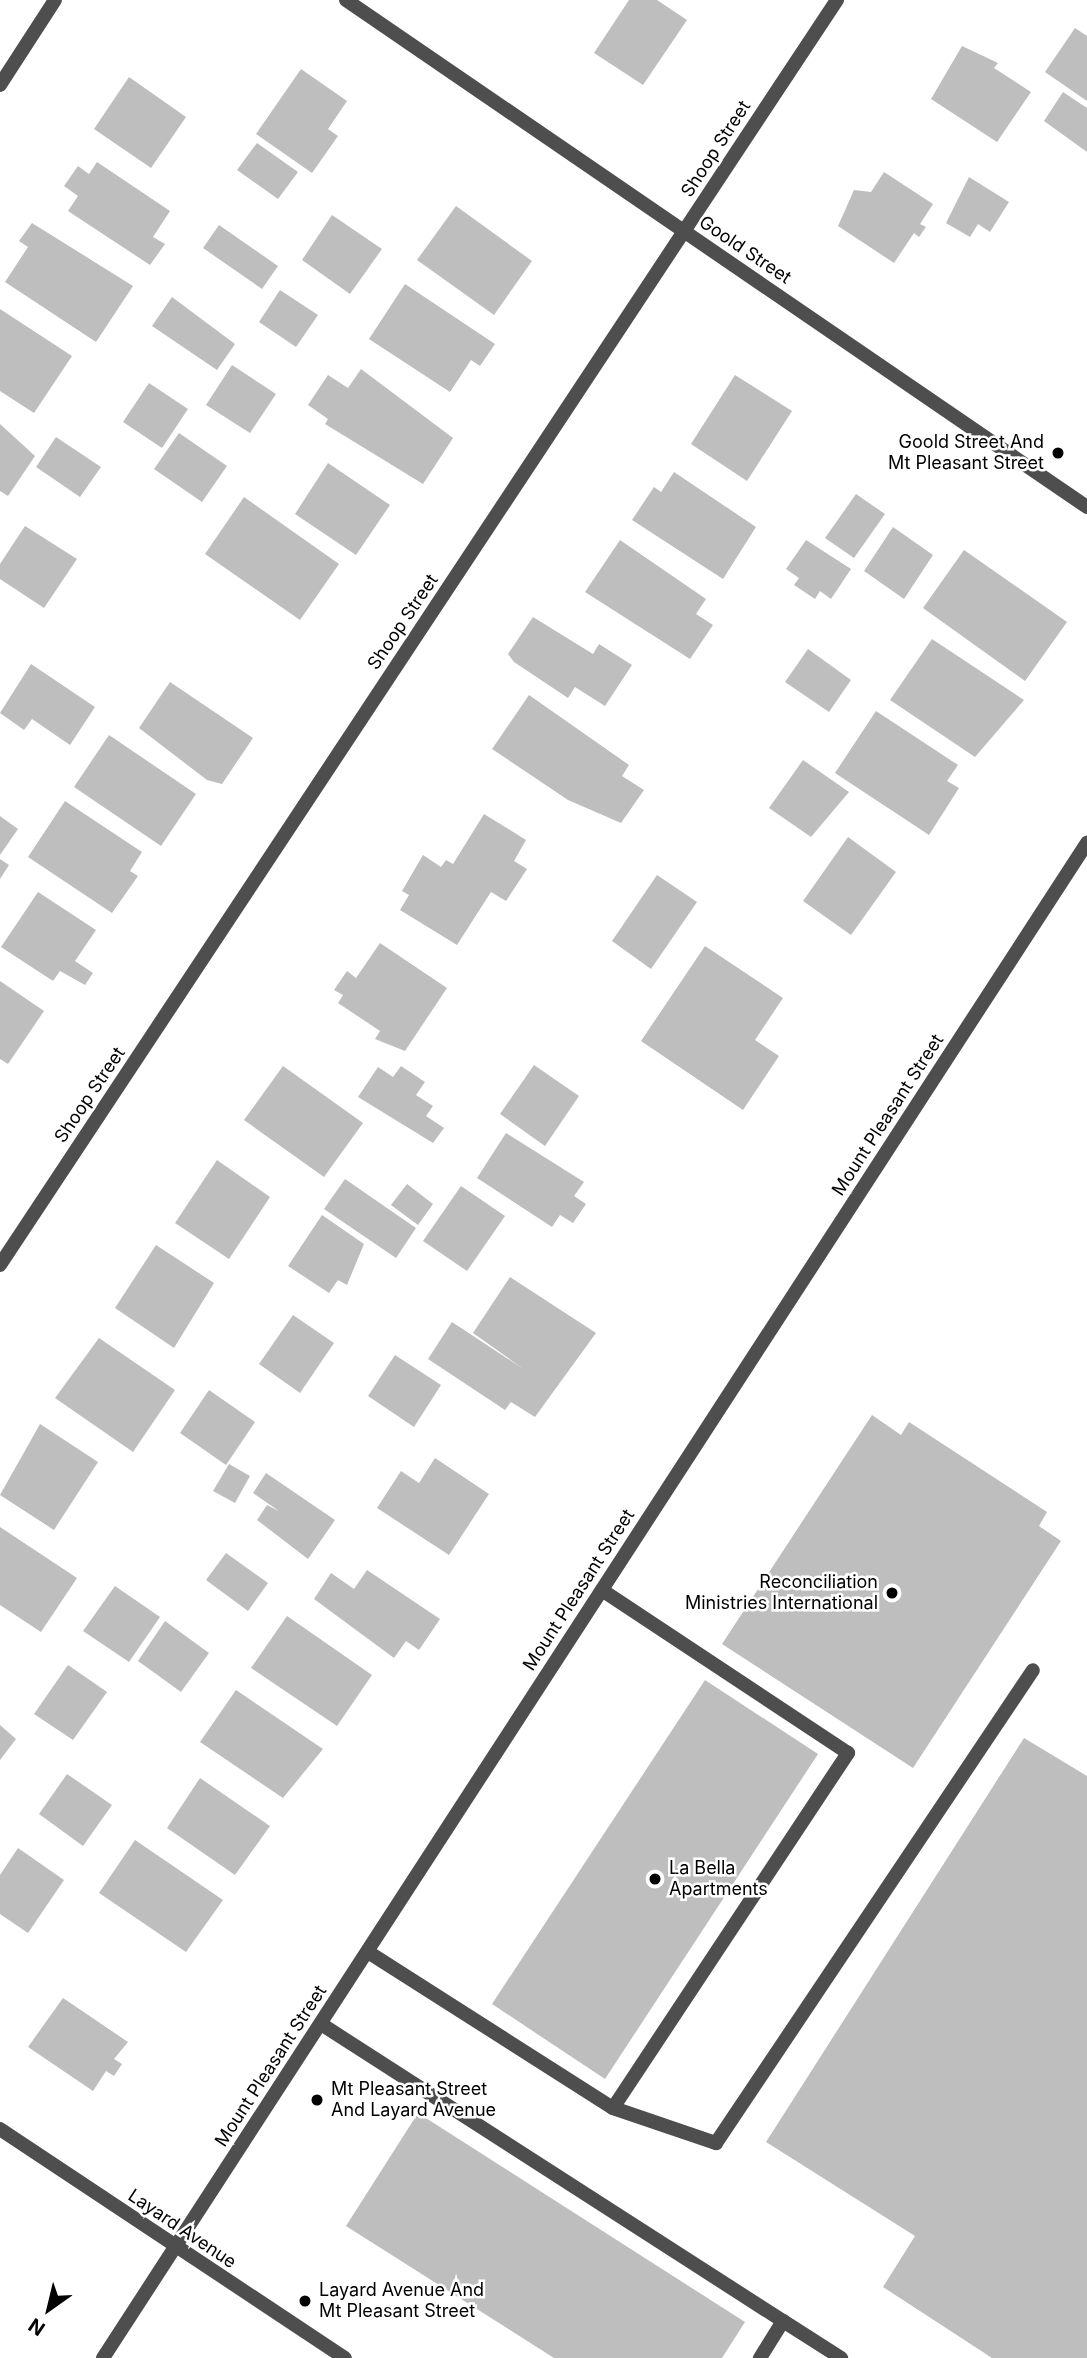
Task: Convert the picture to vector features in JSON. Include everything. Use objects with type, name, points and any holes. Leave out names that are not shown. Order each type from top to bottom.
[{"type":"street","points":[[0,85],[55,0]]},
{"type":"street","name":"Goold Street","points":[[346,0],[1087,508]]},
{"type":"street","name":"Shoop Street","points":[[0,1265],[837,0]]},
{"type":"street","name":"Mount Pleasant Street","points":[[103,2358],[1087,843]]},
{"type":"street","points":[[602,1590],[848,1753],[613,2108]]},
{"type":"street","points":[[368,1952],[613,2108],[716,2143],[1032,1670]]},
{"type":"street","points":[[321,2024],[841,2358]]},
{"type":"street","name":"Layard Avenue","points":[[0,2129],[174,2250],[345,2358]]},
{"type":"street","points":[[760,2358],[783,2321]]},
{"type":"building","points":[[629,0],[657,0],[687,20],[643,85],[594,53]]},
{"type":"building","points":[[1075,28],[1087,36],[1087,101],[1045,72]]},
{"type":"building","points":[[962,46],[998,63],[994,68],[1031,92],[997,142],[931,99]]},
{"type":"building","points":[[301,69],[347,101],[328,129],[338,136],[312,173],[256,134]]},
{"type":"building","points":[[129,77],[186,117],[151,168],[94,129]]},
{"type":"building","points":[[1063,92],[1087,108],[1087,152],[1044,121]]},
{"type":"building","points":[[257,143],[298,172],[278,199],[237,170]]},
{"type":"building","points":[[97,162],[170,211],[153,237],[165,244],[150,265],[68,211],[78,196],[64,186],[78,166],[89,174]]},
{"type":"building","points":[[884,172],[933,204],[920,224],[926,227],[919,237],[914,233],[894,263],[838,226],[854,190],[871,192]]},
{"type":"building","points":[[969,177],[1009,202],[990,232],[978,224],[970,237],[946,223]]},
{"type":"building","points":[[456,206],[532,261],[494,315],[417,260]]},
{"type":"building","points":[[332,215],[382,249],[350,294],[302,260]]},
{"type":"building","points":[[32,223],[133,286],[96,342],[5,282],[28,247],[19,241]]},
{"type":"building","points":[[219,225],[278,266],[262,289],[203,248]]},
{"type":"building","points":[[405,284],[495,344],[480,366],[471,360],[450,392],[369,339]]},
{"type":"building","points":[[280,290],[318,315],[296,347],[259,322]]},
{"type":"building","points":[[172,297],[235,344],[217,370],[152,326]]},
{"type":"building","points":[[0,309],[72,356],[34,413],[0,391]]},
{"type":"building","points":[[232,365],[276,394],[250,433],[206,405]]},
{"type":"building","points":[[361,369],[453,438],[423,484],[325,424],[328,419],[308,405],[328,375],[348,388]]},
{"type":"building","points":[[735,375],[792,411],[747,481],[691,444]]},
{"type":"building","points":[[149,383],[188,409],[162,448],[123,422]]},
{"type":"building","points":[[0,424],[35,456],[8,496],[0,491]]},
{"type":"building","points":[[179,433],[227,466],[202,502],[154,469]]},
{"type":"building","points":[[56,437],[101,467],[80,497],[36,467]]},
{"type":"building","points":[[328,463],[390,505],[356,555],[295,514]]},
{"type":"building","points":[[674,472],[756,527],[723,579],[632,520],[654,487],[661,492]]},
{"type":"building","points":[[856,494],[885,514],[854,558],[825,538]]},
{"type":"building","points":[[244,497],[339,564],[300,620],[205,554]]},
{"type":"building","points":[[25,526],[77,559],[44,608],[0,579],[0,564]]},
{"type":"building","points":[[893,527],[933,555],[904,599],[864,571]]},
{"type":"building","points":[[620,540],[706,599],[696,614],[713,625],[690,659],[585,592]]},
{"type":"building","points":[[806,540],[851,569],[831,599],[820,591],[815,599],[794,585],[799,578],[786,569]]},
{"type":"building","points":[[964,550],[1067,622],[1025,681],[923,608]]},
{"type":"building","points":[[533,617],[593,654],[599,644],[632,665],[605,706],[575,687],[568,698],[514,662],[508,654]]},
{"type":"building","points":[[932,639],[1024,700],[975,757],[890,700]]},
{"type":"building","points":[[808,649],[851,680],[829,712],[785,682]]},
{"type":"building","points":[[31,664],[95,707],[70,745],[32,719],[24,730],[0,713]]},
{"type":"building","points":[[170,682],[253,738],[222,784],[207,780],[139,728]]},
{"type":"building","points":[[529,695],[629,765],[622,776],[644,790],[621,823],[568,800],[492,749]]},
{"type":"building","points":[[876,711],[958,765],[947,781],[959,788],[929,835],[835,773]]},
{"type":"building","points":[[109,735],[196,794],[161,846],[74,787]]},
{"type":"building","points":[[803,760],[849,792],[811,837],[769,808]]},
{"type":"building","points":[[65,801],[142,852],[130,871],[138,876],[112,913],[28,857]]},
{"type":"building","points":[[484,814],[526,840],[514,861],[527,869],[506,901],[491,892],[457,945],[400,910],[409,895],[402,891],[423,855],[441,867],[446,860],[453,864]]},
{"type":"building","points":[[0,816],[18,829],[0,855]]},
{"type":"building","points":[[848,837],[896,872],[851,935],[803,901]]},
{"type":"building","points":[[0,859],[9,865],[0,879]]},
{"type":"building","points":[[657,875],[697,902],[651,969],[612,941]]},
{"type":"building","points":[[38,892],[96,930],[75,961],[93,973],[85,985],[60,971],[53,981],[1,947]]},
{"type":"building","points":[[380,943],[447,988],[405,1051],[375,1039],[380,1031],[338,1003],[343,995],[334,990],[347,971],[356,978]]},
{"type":"building","points":[[705,946],[783,998],[755,1040],[779,1056],[743,1110],[641,1041]]},
{"type":"building","points":[[0,981],[44,1011],[8,1064],[0,1059]]},
{"type":"building","points":[[534,1065],[579,1096],[545,1146],[500,1114]]},
{"type":"building","points":[[283,1066],[363,1123],[324,1177],[244,1120]]},
{"type":"building","points":[[401,1066],[425,1082],[416,1095],[433,1106],[426,1116],[444,1128],[433,1143],[358,1097],[378,1067],[393,1077]]},
{"type":"building","points":[[506,1133],[584,1182],[574,1196],[586,1204],[573,1223],[560,1215],[552,1227],[477,1178]]},
{"type":"building","points":[[217,1160],[270,1197],[229,1259],[175,1223]]},
{"type":"building","points":[[345,1179],[416,1228],[396,1258],[324,1209]]},
{"type":"building","points":[[407,1184],[433,1204],[418,1225],[391,1205]]},
{"type":"building","points":[[461,1186],[505,1216],[467,1271],[423,1241]]},
{"type":"building","points":[[322,1215],[364,1244],[347,1285],[338,1280],[329,1293],[288,1266]]},
{"type":"building","points":[[156,1245],[214,1283],[174,1348],[115,1308]]},
{"type":"building","points":[[510,1277],[596,1333],[535,1417],[511,1402],[505,1410],[428,1359],[452,1322],[525,1370],[473,1333]]},
{"type":"building","points":[[293,1315],[334,1343],[300,1393],[259,1364]]},
{"type":"building","points":[[99,1338],[175,1390],[133,1452],[55,1398]]},
{"type":"building","points":[[395,1355],[441,1385],[414,1427],[368,1396]]},
{"type":"building","points":[[209,1390],[255,1422],[226,1465],[180,1433]]},
{"type":"building","name":"Reconciliation Ministries International","points":[[872,1415],[901,1435],[909,1422],[1047,1512],[1039,1526],[1061,1541],[913,1768],[722,1644]]},
{"type":"building","points":[[40,1424],[98,1462],[54,1530],[0,1495]]},
{"type":"building","points":[[435,1458],[489,1494],[449,1555],[377,1508],[401,1471],[419,1483]]},
{"type":"building","points":[[229,1464],[250,1476],[235,1503],[213,1491]]},
{"type":"building","points":[[266,1473],[335,1520],[308,1559],[257,1520],[267,1505],[279,1511],[253,1493]]},
{"type":"building","points":[[0,1527],[77,1578],[41,1632],[0,1605]]},
{"type":"building","points":[[226,1553],[268,1583],[248,1611],[206,1580]]},
{"type":"building","points":[[367,1570],[440,1619],[419,1650],[406,1641],[394,1658],[314,1599],[331,1573],[354,1589]]},
{"type":"building","points":[[115,1586],[160,1617],[129,1662],[83,1631]]},
{"type":"building","points":[[287,1616],[372,1675],[337,1726],[251,1668]]},
{"type":"building","points":[[165,1621],[209,1653],[181,1692],[138,1661]]},
{"type":"building","points":[[68,1665],[107,1692],[73,1740],[34,1714]]},
{"type":"building","name":"La Bella Apartments","points":[[705,1680],[818,1754],[605,2079],[492,2004]]},
{"type":"building","points":[[236,1690],[323,1749],[283,1798],[200,1742]]},
{"type":"building","points":[[0,1725],[16,1739],[0,1760]]},
{"type":"building","points":[[1024,1738],[1087,1776],[1087,2358],[992,2358],[883,2287],[915,2236],[766,2142]]},
{"type":"building","points":[[67,1774],[112,1805],[83,1846],[39,1814]]},
{"type":"building","points":[[200,1778],[270,1826],[235,1875],[167,1828]]},
{"type":"building","points":[[135,1840],[223,1900],[186,1952],[99,1893]]},
{"type":"building","points":[[18,1848],[64,1880],[28,1933],[0,1914],[0,1875]]},
{"type":"building","points":[[63,1998],[128,2042],[114,2059],[122,2064],[114,2076],[106,2071],[93,2091],[28,2047]]},
{"type":"building","points":[[418,2113],[745,2322],[722,2358],[554,2358],[346,2226]]},
{"type":"place","name":"Goold Street And Mt Pleasant Street","points":[[1058,453]]},
{"type":"place","name":"Reconciliation Ministries International","points":[[892,1593]]},
{"type":"place","name":"La Bella Apartments","points":[[655,1879]]},
{"type":"place","name":"Mt Pleasant Street And Layard Avenue","points":[[317,2100]]},
{"type":"place","name":"Layard Avenue And Mt Pleasant Street","points":[[305,2301]]}]
